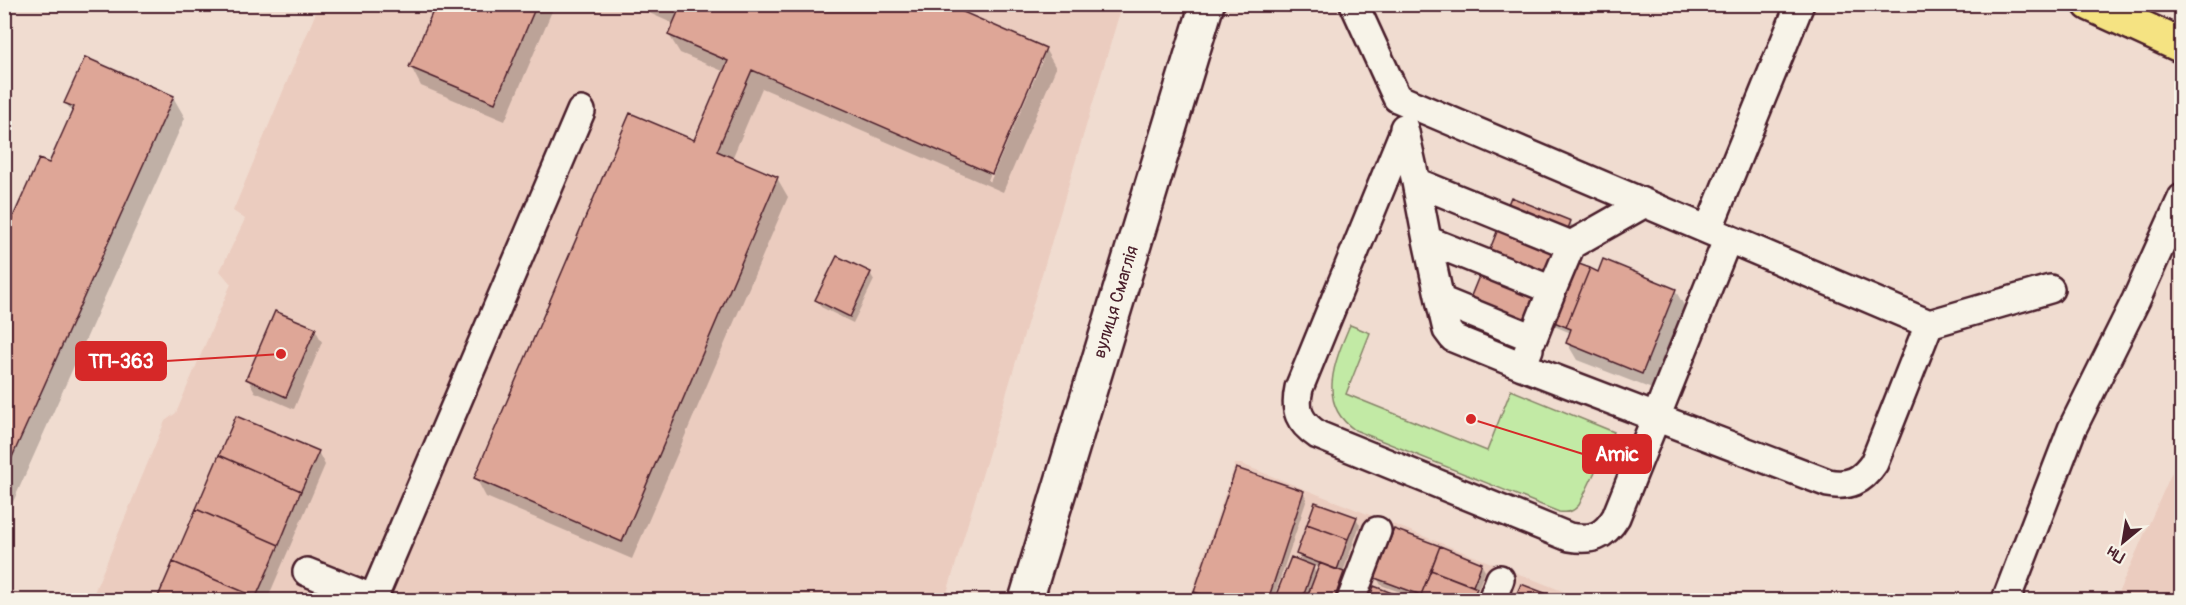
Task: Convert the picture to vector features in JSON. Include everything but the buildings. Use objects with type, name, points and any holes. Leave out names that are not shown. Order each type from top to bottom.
[{"type":"main road","points":[[2090,4],[2181,46]]},
{"type":"street","name":"вулиця Смаглія","points":[[1026,600],[1207,4]]},
{"type":"lane","points":[[1354,4],[1397,98],[1440,300],[1447,330],[1453,338],[1655,418],[1841,486],[1854,482],[1866,474],[1874,463],[1929,324]]},
{"type":"lane","points":[[1404,131],[1299,388],[1296,402],[1299,416],[1307,428],[1318,435],[1482,502],[1569,537],[1583,539],[1597,536],[1609,528],[1616,517],[1655,418],[1800,4]]},
{"type":"lane","points":[[1397,98],[1929,324],[2050,290]]},
{"type":"lane","points":[[307,572],[375,600],[581,111]]},
{"type":"lane","points":[[1416,182],[1571,245]]},
{"type":"lane","points":[[2006,600],[2072,429],[2141,290],[2181,198]]},
{"type":"lane","points":[[1522,366],[1571,245],[1645,203]]},
{"type":"lane","points":[[1427,240],[1552,290]]},
{"type":"lane","points":[[1440,300],[1533,338]]},
{"type":"lane","points":[[1351,600],[1377,531]]},
{"type":"shaded area","points":[[319,5],[1122,5],[945,600],[91,600],[165,421],[176,413],[231,284],[220,271],[245,219],[233,211]]},
{"type":"shaded area","points":[[2181,452],[2181,600],[2115,600]]},
{"type":"shaded area","points":[[1235,464],[1241,464],[1585,600],[1189,600]]},
{"type":"green space","points":[[1350,325],[1370,333],[1346,394],[1487,451],[1511,390],[1614,432],[1579,505],[1570,512],[1559,512],[1355,430],[1343,419],[1332,395],[1335,367]]},
{"type":"place","name":"ТП-363","points":[[281,354]]},
{"type":"place","name":"Amic","points":[[1471,419]]}]
